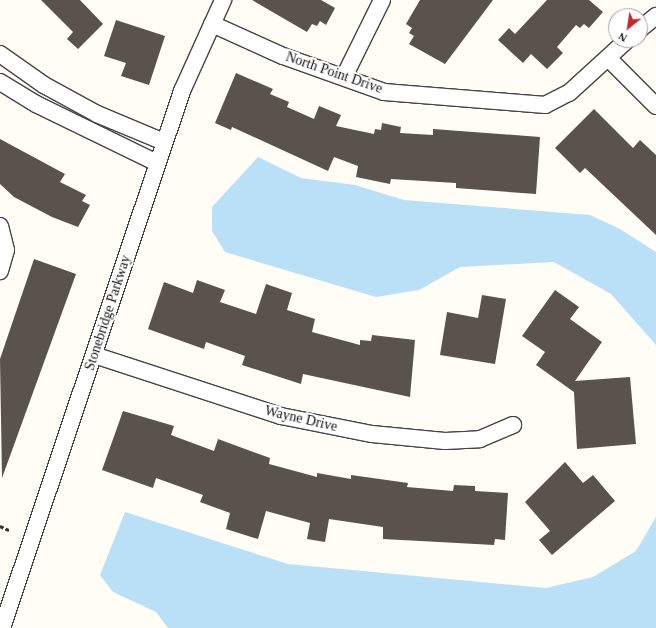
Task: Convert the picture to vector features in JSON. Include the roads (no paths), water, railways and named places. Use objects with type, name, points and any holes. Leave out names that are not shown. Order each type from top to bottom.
[{"type":"street","name":"Stonebridge Parkway","points":[[2,628],[94,356],[164,142],[223,0]]},
{"type":"street","points":[[344,77],[382,0]]},
{"type":"street","points":[[648,22],[656,16]]},
{"type":"street","name":"North Point Drive","points":[[212,24],[283,56],[384,92],[486,103],[545,105],[558,102],[608,58]]},
{"type":"street","points":[[619,48],[608,58],[656,106]]},
{"type":"street","points":[[0,54],[44,85],[97,114],[164,142]]},
{"type":"street","points":[[0,82],[36,104],[157,163]]},
{"type":"street","points":[[0,271],[6,250],[2,229]]},
{"type":"street","name":"Wayne Drive","points":[[94,356],[281,416],[372,434],[466,440],[480,439],[513,425]]},
{"type":"water","points":[[258,157],[301,178],[355,185],[404,200],[590,215],[620,229],[656,252],[656,345],[611,294],[554,262],[460,267],[419,290],[376,297],[225,252],[212,231],[212,207]]},
{"type":"water","points":[[125,512],[288,564],[546,588],[593,577],[636,551],[656,517],[656,628],[168,628],[156,612],[113,592],[100,575]]}]
